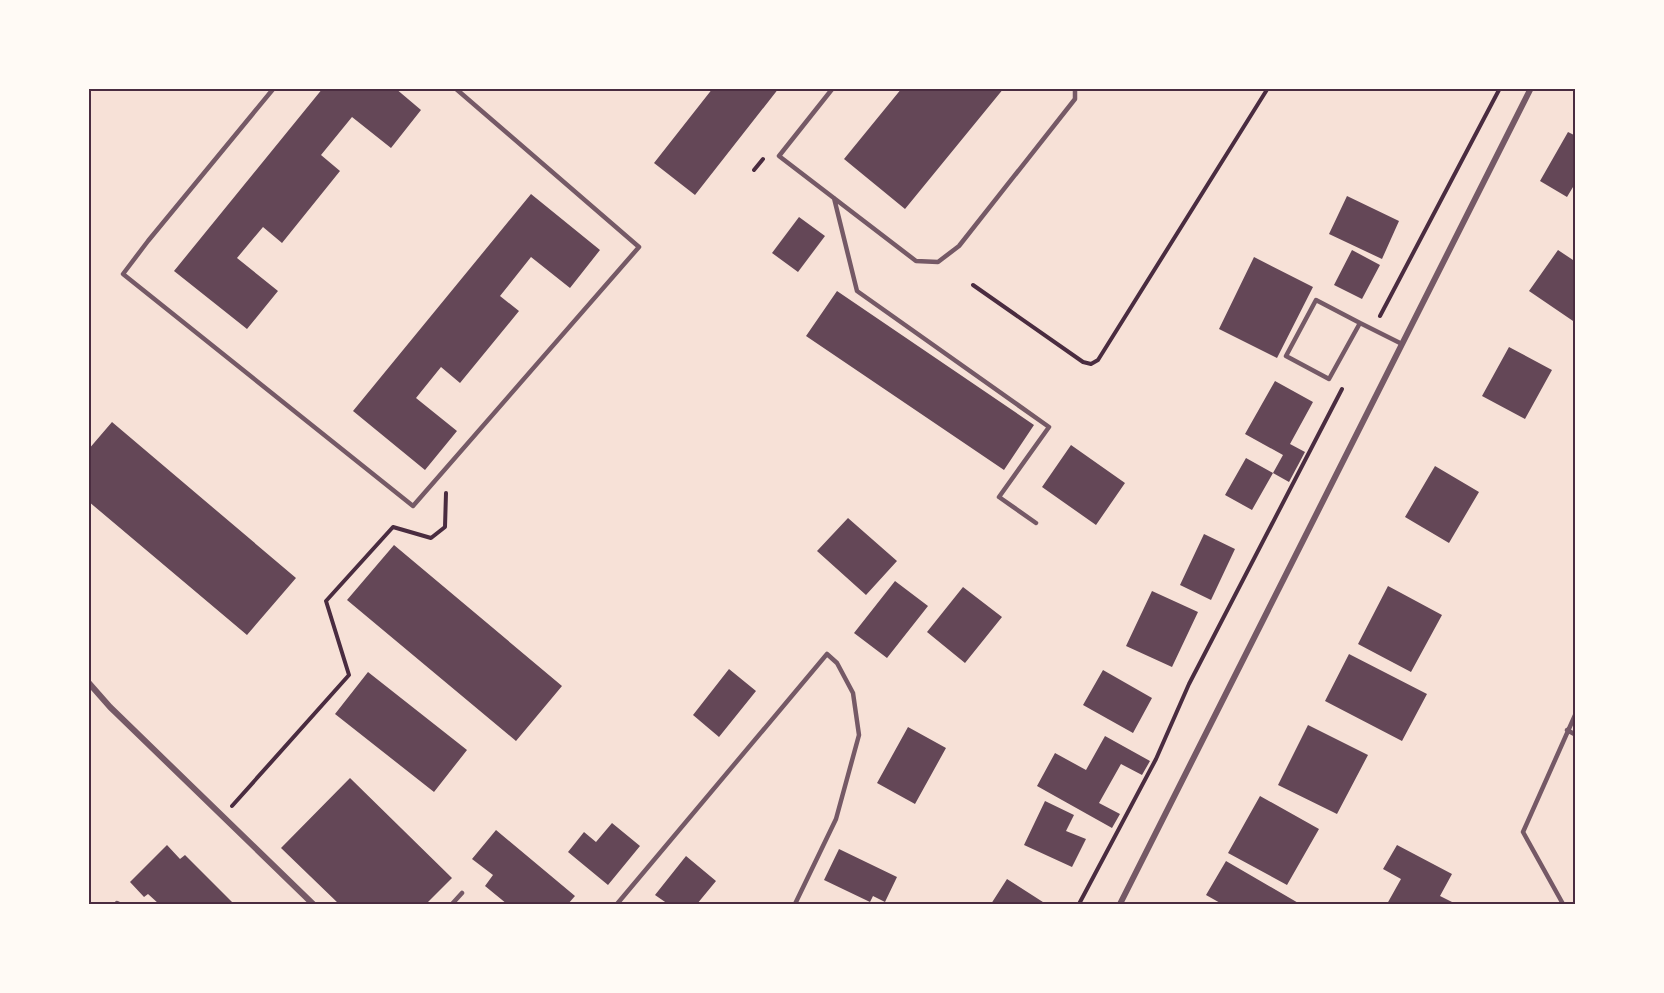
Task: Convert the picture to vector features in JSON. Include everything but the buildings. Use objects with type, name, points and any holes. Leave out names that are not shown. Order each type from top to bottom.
[{"type":"street","points":[[1120,904],[1531,88]]},
{"type":"street","points":[[88,682],[110,707],[313,904]]},
{"type":"lane","points":[[274,88],[123,274],[413,506],[639,247],[455,88]]},
{"type":"lane","points":[[833,88],[779,156],[916,261],[938,262],[959,246],[1075,99],[1075,88]]},
{"type":"lane","points":[[834,198],[857,291],[1049,427],[999,497],[1036,523]]},
{"type":"lane","points":[[1360,323],[1329,379],[1286,356],[1316,300],[1402,344]]},
{"type":"lane","points":[[617,904],[827,654],[837,663],[853,693],[859,735],[836,819],[795,904]]},
{"type":"lane","points":[[1563,904],[1523,832],[1575,713]]},
{"type":"lane","points":[[1567,730],[1575,735]]},
{"type":"lane","points":[[452,904],[462,893]]},
{"type":"path","points":[[972,285],[1083,362],[1091,364],[1098,360],[1268,88]]},
{"type":"path","points":[[1373,330],[1500,88]]},
{"type":"path","points":[[1079,904],[1156,759],[1190,684],[1346,382]]},
{"type":"path","points":[[223,817],[349,675],[326,601],[393,527],[431,538],[446,527],[446,468]]}]
